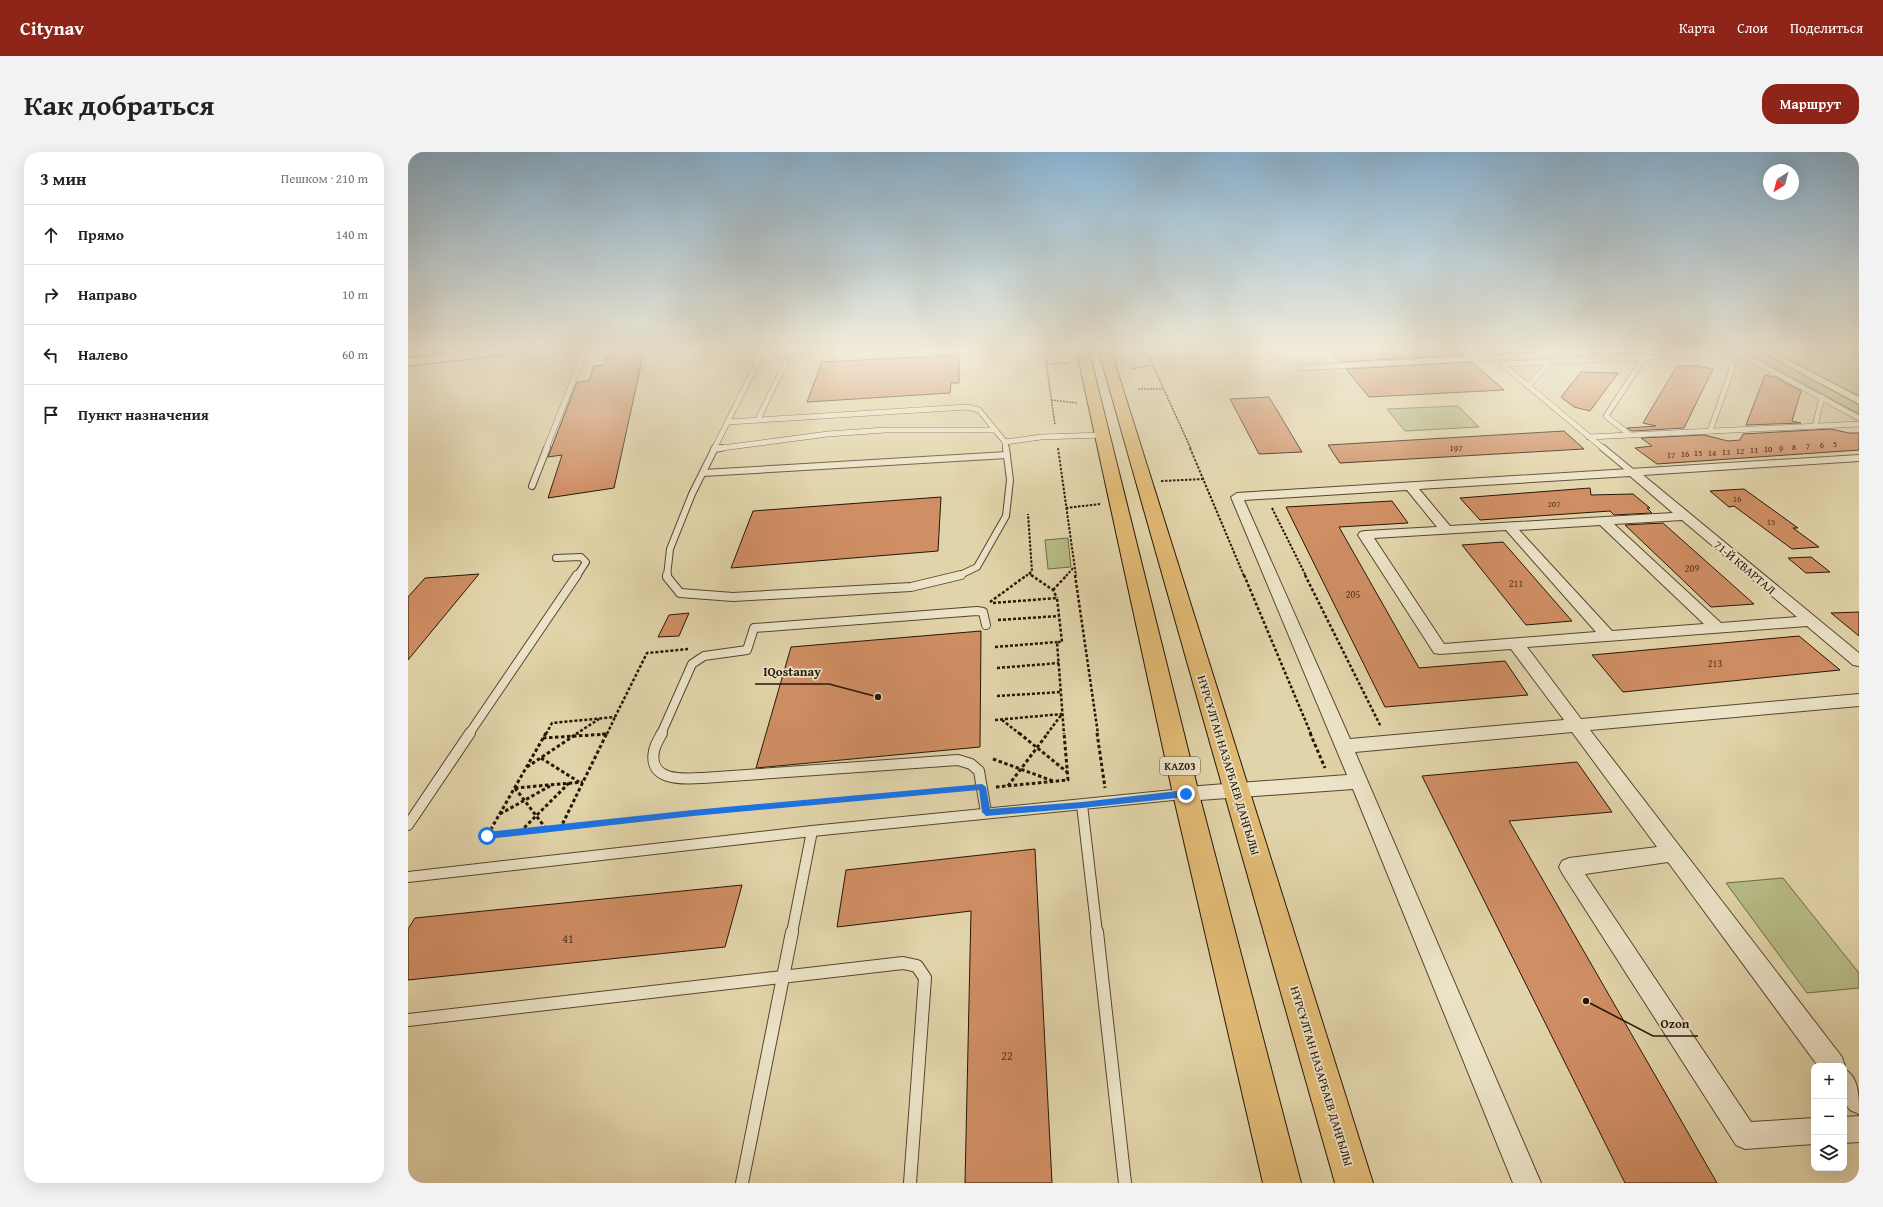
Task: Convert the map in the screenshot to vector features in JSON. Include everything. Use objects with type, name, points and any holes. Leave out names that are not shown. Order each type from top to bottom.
[{"type":"main road","name":"KАZ03","points":[[1096,396],[1096,406],[1186,794],[1282,1183]]},
{"type":"main road","name":"НҰРСҰЛТАН НАЗАРБАЕВ ДАҢҒЫЛЫ","points":[[1108,396],[1236,790],[1354,1183]]},
{"type":"street","points":[[1850,396],[1859,401]]},
{"type":"street","points":[[1527,1183],[1359,781],[1237,497],[1859,458]]},
{"type":"street","name":"71-Й КВАРТАЛ","points":[[1632,472],[1859,661]]},
{"type":"street","points":[[1410,486],[1446,530]]},
{"type":"street","points":[[1684,516],[1365,535],[1440,649],[1811,621]]},
{"type":"street","points":[[1603,521],[1717,628]]},
{"type":"street","points":[[1510,527],[1608,636]]},
{"type":"street","points":[[1515,643],[1831,1063]]},
{"type":"street","points":[[1344,746],[1859,700]]},
{"type":"street","points":[[1186,794],[1359,781]]},
{"type":"street","points":[[1672,853],[1569,867],[1745,1136],[1811,1131]]},
{"type":"street","points":[[1847,1085],[1859,1101]]},
{"type":"street","points":[[1847,1130],[1859,1129]]},
{"type":"lane","points":[[532,486],[567,396]]},
{"type":"lane","points":[[728,422],[967,407],[979,410],[1005,442],[1010,480],[1006,516],[977,567],[960,575],[911,587],[733,597],[680,593],[667,577],[670,549],[714,449],[741,396]]},
{"type":"lane","points":[[758,419],[769,396]]},
{"type":"lane","points":[[1540,396],[1632,472]]},
{"type":"lane","points":[[1619,396],[1606,416],[1629,434]]},
{"type":"lane","points":[[1710,431],[1722,396]]},
{"type":"lane","points":[[1816,426],[1822,397],[1859,418]]},
{"type":"lane","points":[[1589,437],[1859,424]]},
{"type":"lane","points":[[714,449],[828,434],[885,430],[995,430]]},
{"type":"lane","points":[[1005,442],[1056,436],[1103,435]]},
{"type":"lane","points":[[703,473],[1007,455]]},
{"type":"lane","points":[[408,825],[586,562],[581,557],[556,558]]},
{"type":"lane","points":[[986,625],[983,612],[977,611],[754,628],[747,650],[704,656],[692,664],[654,751],[653,761],[657,771],[666,776],[682,779],[958,760],[972,764],[979,771],[986,812]]},
{"type":"lane","points":[[408,877],[986,812],[1082,805],[1186,794]]},
{"type":"lane","points":[[1082,805],[1125,1183]]},
{"type":"lane","points":[[742,1183],[812,831]]},
{"type":"lane","points":[[408,1020],[903,963],[917,966],[925,978],[910,1183]]},
{"type":"path","points":[[1050,396],[1107,802]]},
{"type":"path","points":[[1166,396],[1204,479],[1332,783]]},
{"type":"path","points":[[1051,400],[1096,406]]},
{"type":"path","points":[[1163,488],[1161,481],[1204,479]]},
{"type":"path","points":[[1066,508],[1105,504]]},
{"type":"path","points":[[988,603],[1032,571],[1028,514]]},
{"type":"path","points":[[1053,590],[1074,567]]},
{"type":"path","points":[[1029,573],[1053,590],[1057,598]]},
{"type":"path","points":[[995,620],[1059,616]]},
{"type":"path","points":[[560,829],[581,782],[616,717],[552,723],[487,836],[560,829],[693,813],[1068,780],[1057,642]]},
{"type":"path","points":[[994,647],[1062,642]]},
{"type":"path","points":[[997,668],[1059,663]]},
{"type":"path","points":[[997,696],[1061,692]]},
{"type":"path","points":[[1008,786],[1063,714]]},
{"type":"path","points":[[995,720],[1063,714]]},
{"type":"path","points":[[526,768],[599,719]]},
{"type":"path","points":[[1002,720],[1068,772]]},
{"type":"path","points":[[543,738],[607,734]]},
{"type":"path","points":[[541,758],[581,782]]},
{"type":"path","points":[[993,759],[1054,782]]},
{"type":"path","points":[[515,788],[581,782]]},
{"type":"path","points":[[519,833],[569,783]]},
{"type":"path","points":[[499,815],[552,784]]},
{"type":"path","points":[[515,788],[547,830]]},
{"type":"green space","points":[[1826,396],[1859,396],[1859,414]]},
{"type":"green space","points":[[1458,406],[1479,427],[1405,431],[1387,409]]},
{"type":"green space","points":[[1068,538],[1071,567],[1048,569],[1045,540]]},
{"type":"green space","points":[[1783,878],[1859,973],[1859,988],[1807,993],[1726,883]]},
{"type":"building","points":[[572,396],[634,396],[614,488],[548,498],[562,455],[548,457]]},
{"type":"building","points":[[809,396],[901,396],[807,402]]},
{"type":"building","points":[[1601,396],[1590,411],[1574,407],[1561,397]]},
{"type":"building","points":[[1659,396],[1700,396],[1684,428],[1632,431],[1627,428],[1656,426],[1643,423]]},
{"type":"building","points":[[1757,396],[1799,396],[1792,421],[1801,423],[1746,425]]},
{"type":"building","points":[[1269,397],[1302,452],[1259,454],[1230,399]]},
{"type":"building","points":[[1831,429],[1849,433],[1859,433],[1859,450],[1657,464],[1635,448],[1652,446],[1641,438],[1704,435],[1728,441],[1740,440],[1743,434]]},
{"type":"building","points":[[1564,431],[1584,449],[1340,463],[1328,445]]},
{"type":"building","points":[[1590,488],[1591,495],[1633,494],[1650,508],[1647,508],[1652,513],[1614,515],[1610,511],[1480,520],[1460,498]]},
{"type":"building","points":[[1744,489],[1798,528],[1793,528],[1819,547],[1792,549],[1734,506],[1729,507],[1710,491]]},
{"type":"building","points":[[941,497],[938,551],[731,568],[753,511]]},
{"type":"building","points":[[1392,501],[1408,523],[1339,527],[1419,668],[1505,661],[1528,695],[1385,707],[1286,507]]},
{"type":"building","points":[[1663,523],[1754,604],[1711,607],[1625,525]]},
{"type":"building","points":[[1503,542],[1572,621],[1526,625],[1462,545]]},
{"type":"building","points":[[1811,557],[1830,572],[1806,573],[1788,558]]},
{"type":"building","points":[[479,574],[408,660],[408,597],[425,578]]},
{"type":"building","points":[[1859,612],[1859,636],[1831,613]]},
{"type":"building","points":[[689,613],[679,636],[658,637],[669,615]]},
{"type":"building","points":[[981,631],[980,747],[756,768],[791,647]]},
{"type":"building","points":[[1799,636],[1840,670],[1623,692],[1592,655]]},
{"type":"building","points":[[1577,762],[1612,812],[1509,821],[1717,1183],[1625,1183],[1422,776]]},
{"type":"building","points":[[1035,849],[1052,1183],[965,1183],[971,911],[837,927],[846,870]]},
{"type":"building","points":[[742,885],[725,947],[408,980],[408,929],[415,918]]},
{"type":"place","name":"IQostanay","points":[[878,697]]},
{"type":"place","name":"Ozon","points":[[1586,1001]]},
{"type":"route","points":[[487,836],[693,813],[982,787],[986,812],[1082,805],[1186,794]]}]
